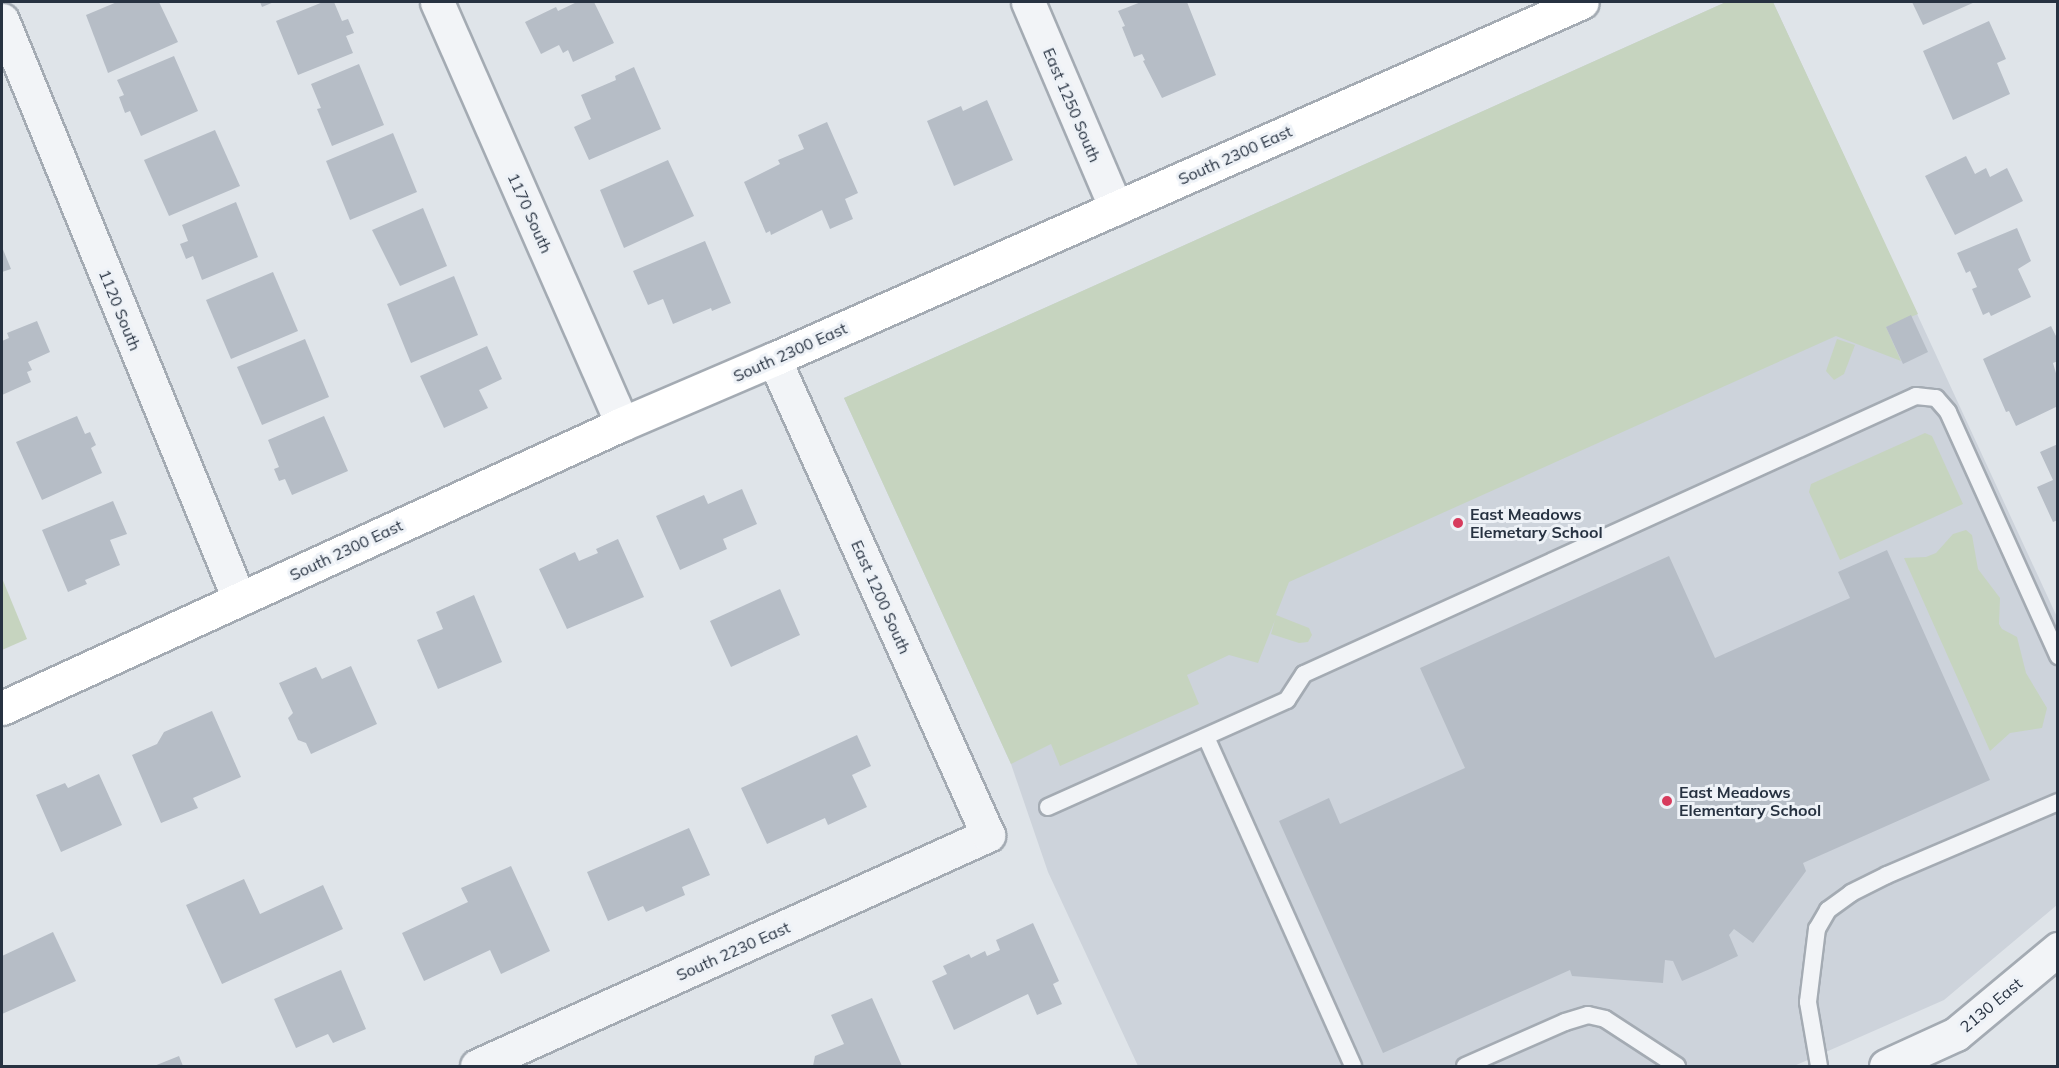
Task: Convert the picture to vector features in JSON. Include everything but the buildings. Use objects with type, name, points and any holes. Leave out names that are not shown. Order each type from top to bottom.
[{"type":"street","name":"1170 South","points":[[437,2],[622,424]]},
{"type":"street","name":"East 1250 South","points":[[1028,2],[1116,208]]},
{"type":"street","name":"South 2300 East","points":[[2,708],[622,424],[1581,2]]},
{"type":"street","name":"1120 South","points":[[2,20],[239,599]]},
{"type":"street","name":"East 1200 South","points":[[774,359],[988,834]]},
{"type":"street","name":"South 2230 East","points":[[477,1066],[988,834]]},
{"type":"street","name":"2130 East","points":[[1886,1066],[1956,1034],[2058,949]]},
{"type":"lane","points":[[1048,807],[1287,700],[1304,674],[1916,396],[1936,398],[1948,412],[2058,656]]},
{"type":"lane","points":[[1206,737],[1353,1066]]},
{"type":"lane","points":[[1819,1066],[1808,1002],[1817,929],[1828,910],[1851,893],[1887,875],[2058,802]]},
{"type":"lane","points":[[1465,1066],[1565,1022],[1588,1015],[1605,1019],[1677,1066]]},
{"type":"shaded area","name":"East Meadows Elemetary School","points":[[1726,2],[1773,2],[2057,617],[2057,905],[1944,1000],[1794,1066],[1138,1066],[1048,872],[1011,764],[844,398]]},
{"type":"green space","points":[[1726,2],[1773,2],[1918,314],[1886,327],[1901,361],[1836,336],[1289,582],[1276,615],[1309,628],[1312,635],[1308,642],[1299,643],[1271,634],[1275,620],[1258,663],[1229,655],[1187,675],[1199,704],[1060,766],[1051,744],[1011,764],[844,398]]},
{"type":"green space","points":[[1837,339],[1855,345],[1844,374],[1834,380],[1826,371]]},
{"type":"green space","points":[[1925,433],[1932,436],[1963,504],[1840,560],[1809,492],[1811,484]]},
{"type":"green space","points":[[1966,530],[1972,535],[1978,569],[2000,598],[1999,624],[2002,629],[2017,637],[2026,673],[2047,708],[2042,728],[2010,733],[1990,751],[1904,558],[1926,557],[1936,553],[1953,534]]},
{"type":"green space","points":[[2,578],[27,639],[2,650]]},
{"type":"place","name":"East Meadows Elemetary School","points":[[1458,523]]},
{"type":"place","name":"East Meadows Elementary School","points":[[1667,801]]}]
